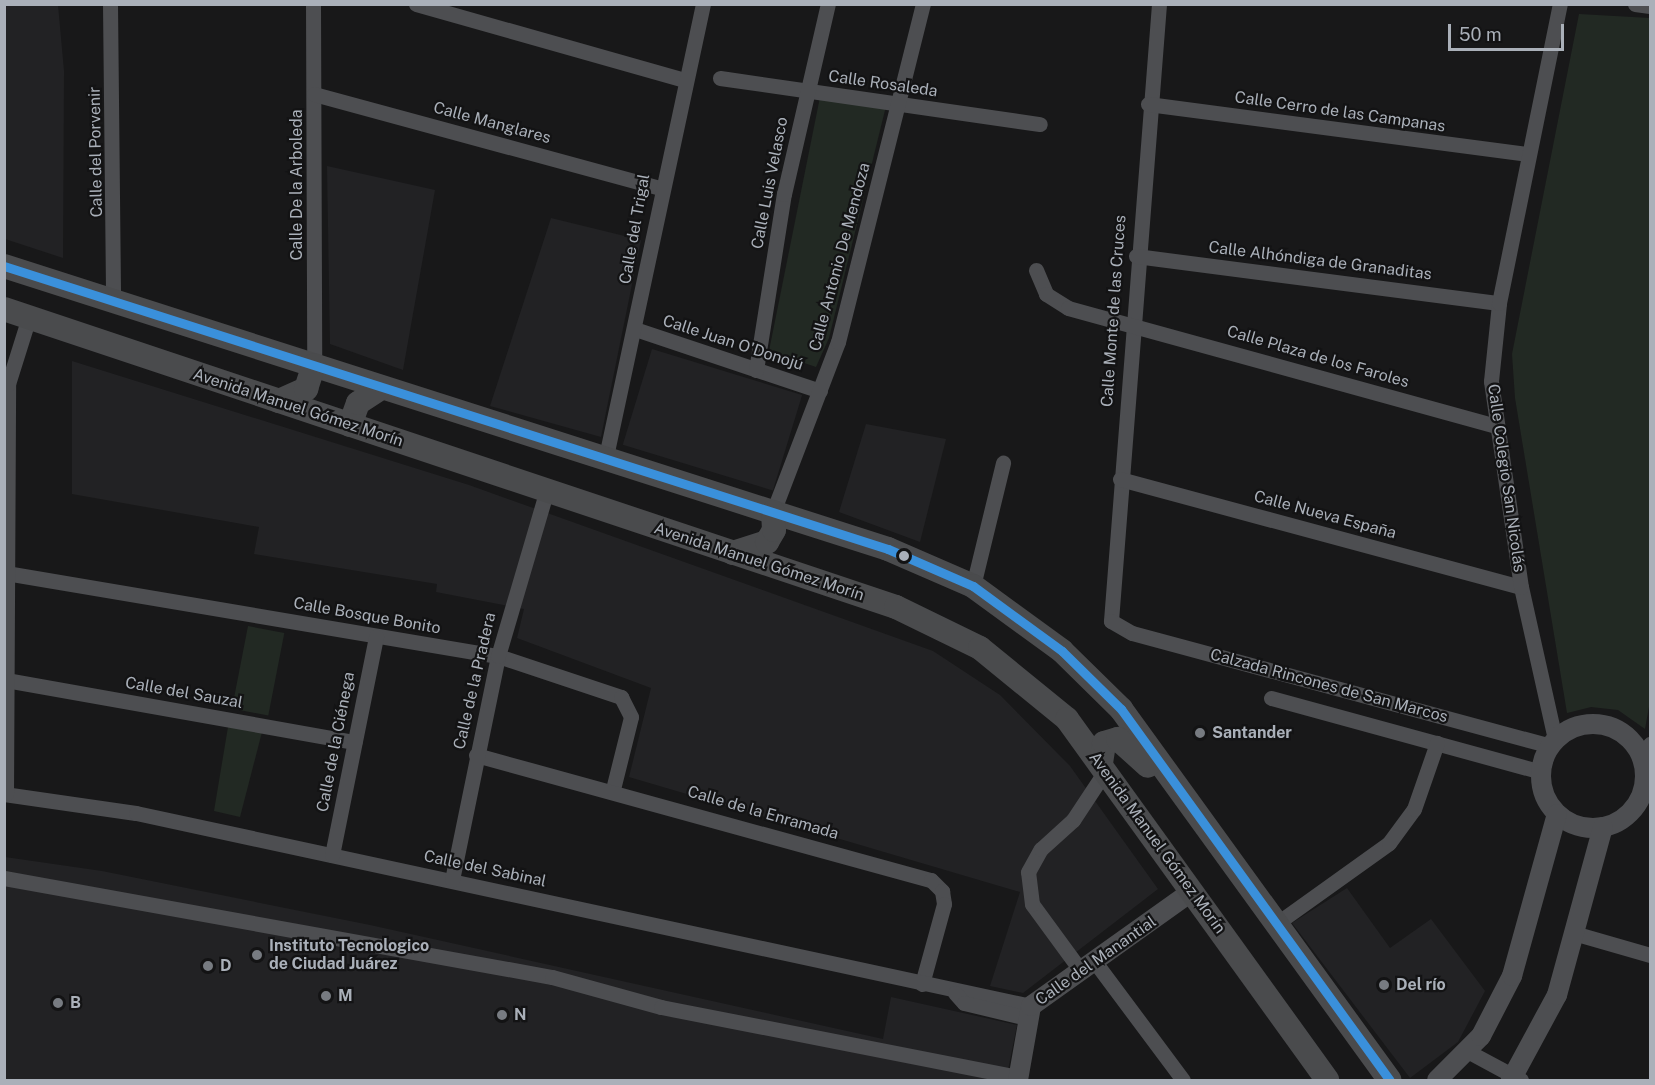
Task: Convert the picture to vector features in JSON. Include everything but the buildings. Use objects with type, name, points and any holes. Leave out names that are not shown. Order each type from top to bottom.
[{"type":"main road","points":[[4,266],[113,299],[605,461],[899,553],[973,586],[1062,651],[1121,709],[1390,1080]]},
{"type":"main road","name":"Avenida Manuel Gómez Morín","points":[[4,309],[546,493],[896,607],[980,648],[1044,696],[1103,766],[1327,1080]]},
{"type":"main road","points":[[279,401],[306,389],[314,365]]},
{"type":"main road","points":[[350,425],[358,403],[381,388]]},
{"type":"main road","points":[[733,553],[767,542],[774,530],[773,512]]},
{"type":"main road","points":[[1103,766],[1104,743],[1118,739],[1139,754],[1181,811],[1194,809]]},
{"type":"street","name":"Calle del Porvenir","points":[[110,4],[113,299]]},
{"type":"street","name":"Calle De la Arboleda","points":[[313,4],[314,365]]},
{"type":"street","points":[[416,4],[684,80]]},
{"type":"street","name":"Calle del Trigal","points":[[605,461],[635,329],[660,188],[703,4]]},
{"type":"street","name":"Calle Luis Velasco","points":[[756,370],[807,91],[828,4]]},
{"type":"street","name":"Calle Antonio De Mendoza","points":[[773,512],[838,342],[923,4]]},
{"type":"street","name":"Calle Monte de las Cruces","points":[[1111,621],[1136,256],[1148,104],[1159,4]]},
{"type":"street","name":"Calle Colegio San Nicolás","points":[[1553,742],[1521,587],[1496,426],[1492,370],[1499,303],[1560,4]]},
{"type":"street","points":[[1635,4],[1650,6]]},
{"type":"street","name":"Calle Rosaleda","points":[[720,78],[1040,124]]},
{"type":"street","name":"Calle Manglares","points":[[314,94],[660,188]]},
{"type":"street","name":"Calle Cerro de las Campanas","points":[[1148,104],[1528,154]]},
{"type":"street","name":"Calle Alhóndiga de Granaditas","points":[[1136,256],[1499,303]]},
{"type":"street","name":"Calle Plaza de los Faroles","points":[[1036,270],[1053,302],[1496,426]]},
{"type":"street","points":[[5,794],[6,416],[8,384],[28,317]]},
{"type":"street","name":"Calle Juan O'Donojú","points":[[635,329],[820,391]]},
{"type":"street","points":[[973,586],[1004,463]]},
{"type":"street","name":"Calle Nueva España","points":[[1120,479],[1521,587]]},
{"type":"street","name":"Calle de la Pradera","points":[[452,880],[498,656],[546,493]]},
{"type":"street","name":"Calle Bosque Bonito","points":[[6,573],[498,656],[625,701],[631,717],[613,789]]},
{"type":"street","name":"Calzada Rincones de San Marcos","points":[[1111,621],[1132,633],[1553,742]]},
{"type":"street","name":"Calle de la Ciénega","points":[[332,855],[376,636]]},
{"type":"street","name":"Calle del Sauzal","points":[[6,680],[355,742]]},
{"type":"street","name":"Calzada Rincones de San Marcos","points":[[1271,698],[1541,772]]},
{"type":"street","points":[[1601,723],[1625,734],[1647,761],[1645,801],[1625,818],[1603,827],[1578,826],[1557,814],[1547,801],[1541,772],[1553,742],[1574,727],[1601,723]]},
{"type":"street","points":[[1276,924],[1389,843],[1414,809],[1437,744]]},
{"type":"street","name":"Calle de la Enramada","points":[[476,756],[613,789],[931,880],[942,891],[944,904],[922,984]]},
{"type":"street","points":[[1103,766],[1073,820],[1041,849],[1028,872],[1032,904],[1088,966],[1183,1080]]},
{"type":"street","name":"Calle del Sabinal","points":[[5,794],[136,813],[452,880],[922,984],[955,993],[964,1003],[1029,1012]]},
{"type":"street","points":[[1437,1080],[1469,1052],[1512,976],[1557,814]]},
{"type":"street","points":[[1469,1052],[1515,1080],[1557,995],[1577,934],[1603,827]]},
{"type":"street","points":[[4,878],[552,977],[661,1007],[1018,1079]]},
{"type":"street","name":"Calle del Manantial","points":[[1018,1079],[1029,1012],[1192,891]]},
{"type":"street","points":[[1577,934],[1650,955]]},
{"type":"shaded area","points":[[5,4],[58,5],[64,71],[63,258],[5,239]]},
{"type":"shaded area","points":[[1579,14],[1650,18],[1650,701],[1645,729],[1618,710],[1591,707],[1567,713],[1515,398],[1512,354]]},
{"type":"shaded area","points":[[820,97],[886,106],[829,338],[816,367],[769,351]]},
{"type":"shaded area","points":[[327,166],[435,190],[403,370],[330,344]]},
{"type":"shaded area","points":[[551,218],[641,240],[601,437],[490,406]]},
{"type":"shaded area","points":[[652,349],[802,395],[773,491],[623,445]]},
{"type":"shaded area","points":[[72,361],[469,485],[933,651],[1000,695],[1070,766],[1158,889],[1023,993],[990,986],[1020,892],[629,777],[651,688],[517,638],[524,609],[436,592],[437,584],[254,554],[259,527],[72,494]]},
{"type":"shaded area","points":[[866,424],[946,439],[920,542],[839,512]]},
{"type":"shaded area","points":[[248,626],[284,633],[268,716],[232,708]]},
{"type":"shaded area","points":[[228,727],[262,732],[240,817],[214,811]]},
{"type":"shaded area","name":"Instituto Tecnologico de Ciudad Juárez","points":[[5,857],[102,871],[370,925],[883,1039],[891,997],[1017,1025],[1006,1080],[5,1080]]},
{"type":"shaded area","points":[[1347,888],[1390,948],[1431,919],[1485,991],[1458,1042],[1410,1078],[1292,923]]},
{"type":"transit line","points":[[4,266],[888,549],[973,586],[1062,651],[1121,709],[1390,1080]]},
{"type":"place","name":"Santander","points":[[1200,733]]},
{"type":"place","name":"Instituto Tecnologico de Ciudad Juárez","points":[[257,955]]},
{"type":"place","name":"D","points":[[208,966]]},
{"type":"place","name":"Del río","points":[[1384,985]]},
{"type":"place","name":"M","points":[[326,996]]},
{"type":"place","name":"B","points":[[58,1003]]},
{"type":"place","name":"N","points":[[502,1015]]}]
